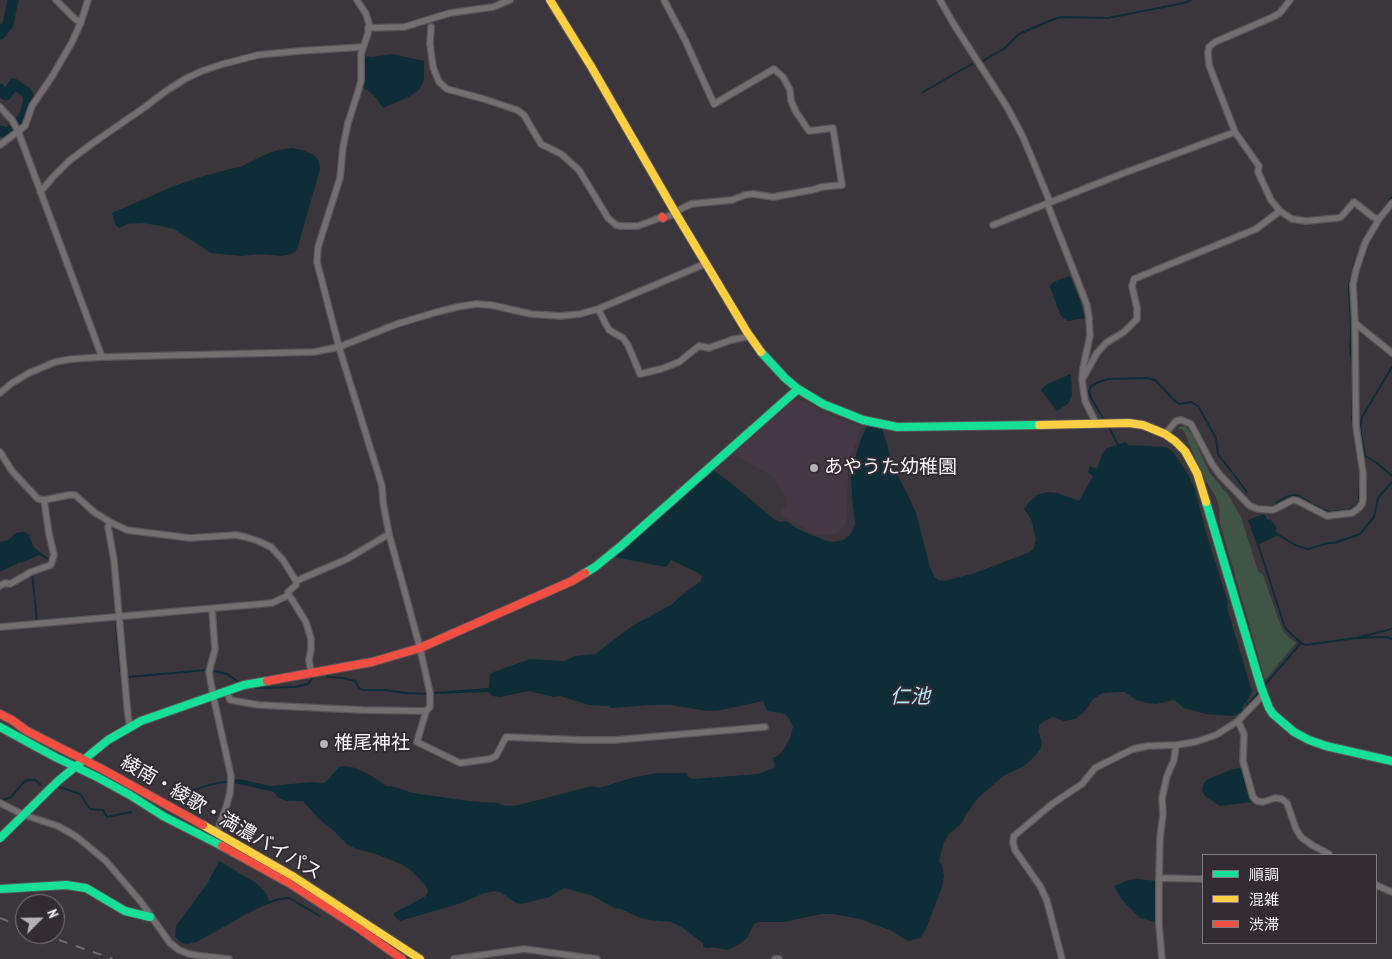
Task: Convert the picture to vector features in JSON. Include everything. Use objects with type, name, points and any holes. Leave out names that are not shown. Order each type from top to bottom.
[{"type":"main road","points":[[550,0],[750,336],[764,356],[785,378],[798,389],[837,410],[863,420],[897,427],[1129,423],[1143,425],[1165,434],[1185,451],[1197,473],[1262,692],[1273,714],[1294,732],[1309,740],[1326,746],[1392,761]]},
{"type":"main road","points":[[0,838],[58,781],[108,740],[130,726],[244,685],[372,662],[420,648],[572,581],[622,546],[798,389]]},
{"type":"main road","name":"綾南・綾歌・満濃バイパス","points":[[0,714],[28,731],[110,773],[217,832],[363,920],[420,959]]},
{"type":"main road","name":"綾南・綾歌・満濃バイパス","points":[[0,727],[114,786],[163,816],[289,883],[402,959]]},
{"type":"main road","points":[[0,889],[66,885],[86,888],[125,911],[150,917]]},
{"type":"street","points":[[56,0],[81,23]]},
{"type":"street","points":[[0,145],[25,126],[32,106],[53,76],[72,42],[81,23],[88,0]]},
{"type":"street","points":[[357,0],[366,14],[369,24],[368,33],[361,54],[360,81],[343,147],[340,178],[318,247],[317,262],[339,346],[382,486],[389,534],[420,648],[430,694],[430,707],[426,711],[417,742],[460,763],[490,759],[496,756],[506,736],[615,740],[765,727]]},
{"type":"street","points":[[368,28],[404,27],[450,13],[493,7],[510,0]]},
{"type":"street","points":[[432,27],[430,44],[433,67],[439,82],[447,89],[517,110],[524,115],[541,144],[561,154],[579,170],[608,218],[616,225],[638,226],[672,215],[691,204],[732,200],[753,194],[773,197],[842,185],[833,128],[809,131],[796,112],[791,101],[790,90],[783,77],[774,69],[714,104],[685,40],[664,0]]},
{"type":"street","points":[[940,0],[953,24],[1007,107],[1023,137],[1049,202],[1087,305],[1090,336],[1082,380],[1085,401],[1098,423]]},
{"type":"street","points":[[1290,0],[1280,13],[1273,18],[1215,42],[1209,47],[1209,65],[1235,132],[1259,166],[1258,172],[1272,200],[1280,211],[1292,219],[1306,221],[1338,218],[1354,202],[1377,218]]},
{"type":"street","points":[[40,192],[69,161],[93,143],[166,91],[202,71],[258,55],[299,50],[363,47]]},
{"type":"street","points":[[0,107],[12,120],[18,131],[102,357]]},
{"type":"street","points":[[993,224],[1235,132]]},
{"type":"street","points":[[1165,434],[1176,422],[1181,420],[1191,424],[1212,464],[1220,475],[1250,506],[1258,509],[1273,510],[1293,500],[1327,516],[1355,511],[1362,504],[1364,491],[1362,463],[1356,426],[1353,284],[1365,243],[1377,218],[1392,203]]},
{"type":"street","points":[[1082,380],[1097,353],[1106,343],[1124,332],[1137,318],[1137,308],[1132,286],[1134,279],[1256,229],[1280,211]]},
{"type":"street","points":[[0,393],[29,373],[55,362],[72,359],[314,352],[339,346],[397,324],[457,307],[476,304],[491,305],[531,314],[560,316],[580,314],[598,309],[707,263]]},
{"type":"street","points":[[598,309],[610,330],[623,338],[628,345],[640,374],[680,362],[699,346],[708,348],[750,336]]},
{"type":"street","points":[[1355,323],[1392,353]]},
{"type":"street","points":[[0,452],[12,470],[38,499],[44,500],[75,495],[94,512],[127,530],[190,538],[236,535],[246,537],[271,548],[283,560],[296,581],[296,585],[288,592],[306,622],[311,639],[309,660],[311,672]]},
{"type":"street","points":[[0,586],[5,583],[10,584],[32,572],[51,565],[54,554],[44,500]]},
{"type":"street","points":[[110,522],[108,527],[114,560],[130,726]]},
{"type":"street","points":[[296,581],[347,559],[389,534]]},
{"type":"street","points":[[0,627],[272,603],[289,595]]},
{"type":"street","points":[[212,609],[216,649],[210,672],[231,781],[227,804],[217,832]]},
{"type":"street","points":[[227,691],[230,700],[259,705],[383,711],[426,711]]},
{"type":"street","points":[[1062,959],[1047,902],[1040,886],[1015,850],[1014,836],[1052,804],[1082,784],[1095,768],[1133,749],[1148,746],[1176,745],[1203,740],[1238,721],[1262,692]]},
{"type":"street","points":[[1238,721],[1244,734],[1243,762],[1253,796],[1263,802],[1275,798],[1282,799],[1287,803],[1296,829],[1302,837],[1328,854]]},
{"type":"street","points":[[1162,959],[1158,925],[1158,878],[1163,814],[1162,798],[1167,776],[1174,760],[1176,745]]},
{"type":"street","points":[[0,803],[58,826],[106,860],[141,902],[170,943],[178,950],[201,958],[230,959]]},
{"type":"street","points":[[1158,878],[1202,879]]},
{"type":"street","points":[[1377,884],[1392,892]]},
{"type":"street","points":[[454,959],[524,949],[597,959]]},
{"type":"shaded area","points":[[795,400],[804,401],[837,419],[862,427],[848,464],[847,520],[843,528],[837,533],[827,535],[815,534],[780,513],[787,505],[787,500],[774,477],[732,453]]},
{"type":"green space","points":[[1185,426],[1193,436],[1209,472],[1229,496],[1241,517],[1258,571],[1263,575],[1280,624],[1284,633],[1296,643],[1265,680],[1220,523],[1219,506],[1216,497],[1204,478],[1185,433],[1182,429],[1178,429]]},
{"type":"water","points":[[392,54],[424,61],[424,79],[420,89],[409,97],[383,108],[369,91],[361,87],[362,56],[372,57]]},
{"type":"water","points":[[292,148],[314,155],[319,161],[320,169],[295,252],[282,256],[260,254],[242,256],[211,253],[174,229],[143,223],[127,224],[120,228],[116,226],[112,213],[172,187],[200,177],[242,166],[278,150]]},
{"type":"water","points":[[1070,276],[1085,318],[1068,321],[1060,314],[1050,286],[1053,282]]},
{"type":"water","points":[[1071,374],[1072,395],[1068,404],[1057,411],[1041,390],[1047,384]]},
{"type":"water","name":"仁池","points":[[870,424],[882,428],[894,469],[916,513],[930,567],[938,580],[944,581],[975,573],[1030,552],[1034,548],[1036,539],[1031,519],[1024,509],[1029,502],[1037,495],[1047,492],[1057,493],[1079,501],[1093,476],[1088,472],[1090,466],[1097,469],[1102,454],[1107,448],[1126,442],[1128,445],[1166,447],[1174,453],[1194,487],[1228,603],[1227,608],[1252,691],[1242,708],[1245,711],[1241,715],[1239,713],[1234,716],[1205,714],[1184,708],[1174,700],[1156,704],[1147,703],[1137,700],[1124,692],[1118,692],[1103,693],[1093,699],[1084,712],[1075,719],[1064,721],[1053,717],[1044,721],[1039,725],[1038,731],[1042,742],[1041,748],[1036,755],[1024,766],[1003,776],[978,798],[962,823],[949,834],[944,842],[939,861],[942,865],[944,876],[942,887],[926,929],[920,938],[908,941],[890,930],[860,919],[833,914],[821,914],[784,922],[758,922],[754,924],[747,938],[728,950],[707,948],[703,947],[703,943],[683,928],[672,922],[638,917],[621,909],[614,908],[593,896],[565,888],[550,897],[521,904],[516,903],[502,893],[495,891],[485,893],[458,904],[400,921],[394,913],[426,896],[428,891],[412,871],[401,864],[373,853],[356,849],[347,844],[320,820],[303,801],[287,801],[278,798],[274,792],[234,783],[234,780],[239,779],[271,786],[312,782],[323,783],[339,767],[345,766],[355,768],[372,776],[386,786],[413,793],[499,803],[500,805],[509,806],[592,786],[599,788],[635,777],[658,773],[687,773],[688,777],[693,779],[758,774],[774,768],[773,758],[784,749],[793,727],[786,715],[767,711],[763,701],[721,710],[706,711],[671,705],[611,708],[609,706],[589,705],[560,696],[554,697],[529,691],[500,697],[492,696],[488,692],[433,694],[433,692],[489,688],[491,673],[530,659],[564,661],[575,656],[595,654],[632,626],[671,605],[701,581],[702,576],[671,560],[666,567],[614,557],[713,470],[779,522],[786,521],[798,529],[824,540],[833,542],[843,540],[849,536],[855,523],[851,476],[861,439]]},
{"type":"water","points":[[1264,514],[1277,528],[1275,531],[1278,534],[1257,545],[1248,520]]},
{"type":"water","points":[[21,532],[29,535],[33,546],[42,554],[0,572],[0,542],[8,540],[16,533]]},
{"type":"water","points":[[1241,768],[1251,802],[1220,806],[1205,796],[1202,790],[1206,780],[1233,769]]},
{"type":"water","points":[[219,861],[256,883],[266,893],[270,903],[197,942],[182,943],[175,937],[176,926],[207,884]]},
{"type":"water","points":[[1129,880],[1156,881],[1155,922],[1140,918],[1122,900],[1114,886]]},
{"type":"waterway","points":[[0,34],[8,24],[13,0]]},
{"type":"waterway","points":[[983,61],[1005,48],[1019,34],[1054,19],[1062,17],[1108,18],[1191,0]]},
{"type":"waterway","points":[[923,92],[972,64]]},
{"type":"waterway","points":[[0,89],[6,95],[14,84],[26,92],[29,98],[26,113],[19,124]]},
{"type":"waterway","points":[[0,131],[7,133],[12,130]]},
{"type":"waterway","points":[[1366,236],[1392,197]]},
{"type":"waterway","points":[[1359,462],[1352,418],[1353,372],[1350,347],[1349,286],[1354,264],[1362,245]]},
{"type":"waterway","points":[[1392,367],[1362,417],[1360,427],[1365,456],[1377,463],[1392,476]]},
{"type":"waterway","points":[[1105,421],[1091,398],[1089,391],[1091,386],[1108,379],[1147,378],[1155,380],[1179,404],[1191,402],[1198,406],[1216,438],[1218,454],[1247,492]]},
{"type":"waterway","points":[[1108,425],[1118,445]]},
{"type":"waterway","points":[[1277,534],[1297,546],[1308,549],[1360,534],[1374,517],[1378,498],[1392,482]]},
{"type":"waterway","points":[[1276,503],[1294,495],[1327,511],[1348,510],[1358,505],[1360,484]]},
{"type":"waterway","points":[[1258,544],[1284,625],[1301,643]]},
{"type":"waterway","points":[[40,554],[50,560],[44,565]]},
{"type":"waterway","points":[[32,574],[37,621]]},
{"type":"waterway","points":[[67,618],[114,614]]},
{"type":"waterway","points":[[116,622],[120,671]]},
{"type":"waterway","points":[[1264,686],[1301,643],[1306,645],[1356,638],[1392,629]]},
{"type":"waterway","points":[[1358,638],[1386,637],[1392,639]]},
{"type":"waterway","points":[[128,677],[207,670]]},
{"type":"waterway","points":[[215,671],[227,674],[237,681]]},
{"type":"waterway","points":[[256,688],[295,687],[308,684],[313,677],[325,674],[329,677],[355,681],[359,688],[363,690],[429,694]]},
{"type":"waterway","points":[[1245,700],[1248,705],[1260,691]]},
{"type":"waterway","points":[[0,801],[11,797],[28,780],[35,780],[41,785]]},
{"type":"waterway","points":[[178,795],[209,785],[236,782]]},
{"type":"waterway","points":[[59,787],[80,794],[90,809],[103,810],[107,817],[131,812]]},
{"type":"waterway","points":[[268,903],[289,898],[320,916]]},
{"type":"railway","points":[[0,918],[15,924]]},
{"type":"railway","points":[[65,942],[113,959]]},
{"type":"traffic: fast","points":[[761,352],[798,389],[823,404],[863,420],[897,427],[1039,425]]},
{"type":"traffic: fast","points":[[585,573],[621,546],[798,389]]},
{"type":"traffic: fast","points":[[1206,502],[1261,687],[1273,714],[1294,732],[1309,740],[1326,746],[1392,761]]},
{"type":"traffic: fast","points":[[0,838],[58,781],[108,740],[141,721],[244,685],[267,681]]},
{"type":"traffic: fast","points":[[0,727],[97,777],[163,816],[222,846]]},
{"type":"traffic: fast","points":[[0,889],[66,885],[86,888],[125,911],[150,917]]},
{"type":"traffic: slow","points":[[550,0],[592,68],[675,212],[761,352]]},
{"type":"traffic: slow","points":[[1039,425],[1129,423],[1143,425],[1165,434],[1185,451],[1197,473],[1206,502]]},
{"type":"traffic: slow","points":[[203,825],[294,877],[420,959]]},
{"type":"traffic: jam","points":[[267,681],[372,662],[420,648],[572,581],[585,573]]},
{"type":"traffic: jam","points":[[0,714],[27,731],[102,769],[203,825]]},
{"type":"traffic: jam","points":[[222,846],[289,883],[402,959]]},
{"type":"place","name":"あやうた幼稚園","points":[[814,468]]},
{"type":"place","name":"椎尾神社","points":[[324,744]]}]
